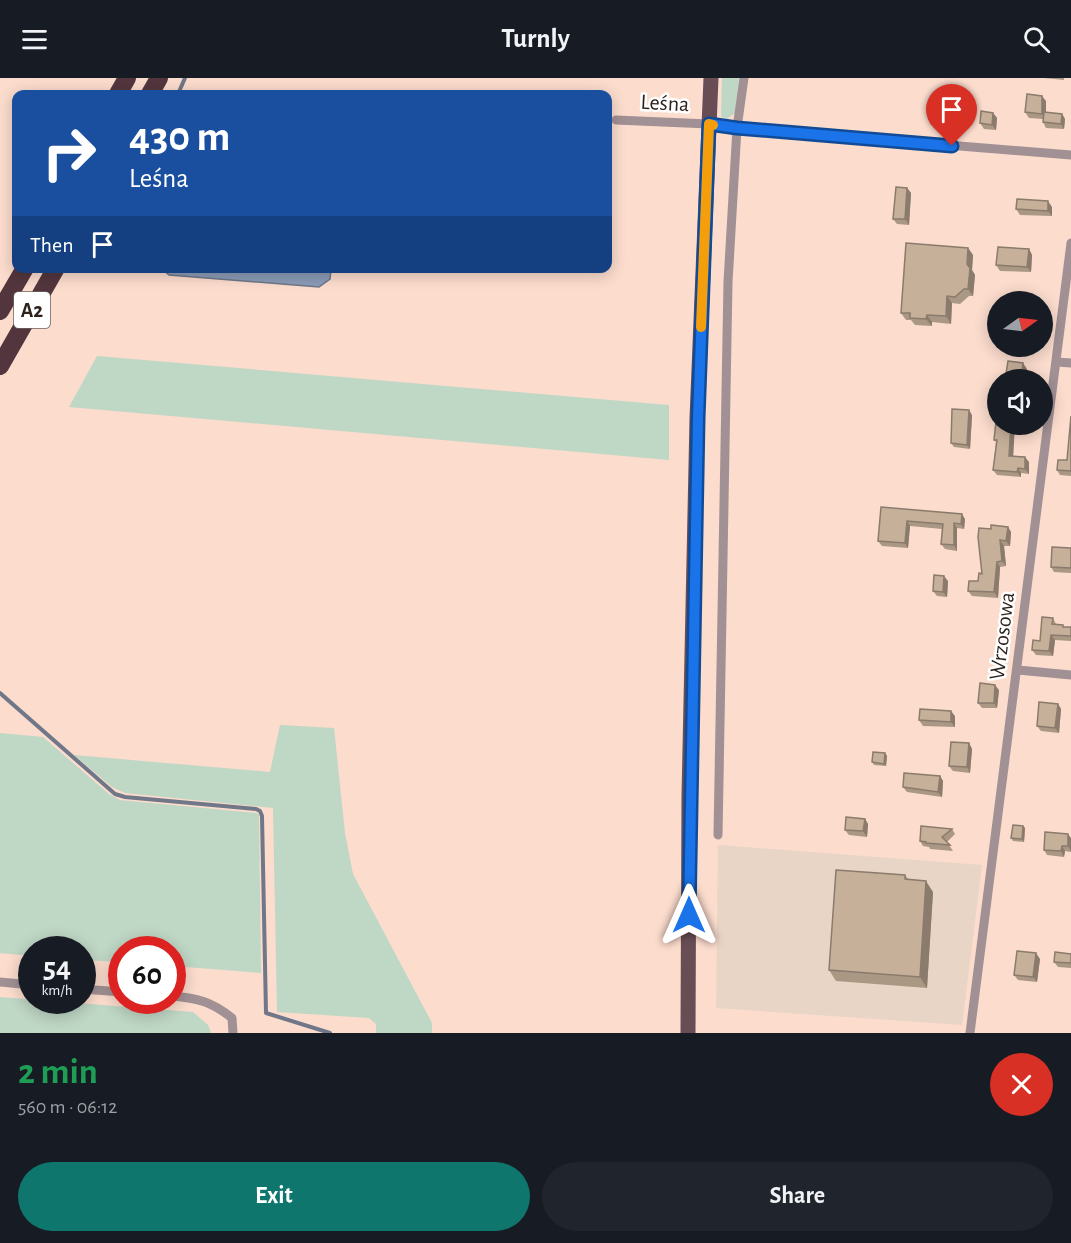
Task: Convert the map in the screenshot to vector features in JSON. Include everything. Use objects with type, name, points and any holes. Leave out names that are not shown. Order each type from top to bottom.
[{"type":"highway","name":"A2","points":[[0,311],[22,273]]},
{"type":"highway","name":"A2","points":[[0,366],[53,273]]},
{"type":"main road","points":[[688,1033],[697,441],[711,78]]},
{"type":"street","points":[[718,835],[728,282],[737,128],[744,78]]},
{"type":"street","name":"Leśna","points":[[616,120],[709,124],[1071,155]]},
{"type":"street","name":"Wrzosowa","points":[[970,1033],[1071,243]]},
{"type":"street","points":[[1057,362],[1071,363]]},
{"type":"street","points":[[1018,670],[1071,675]]},
{"type":"street","points":[[0,982],[18,984]]},
{"type":"street","points":[[186,997],[215,1004],[232,1018],[233,1033]]},
{"type":"shaded area","points":[[718,845],[982,865],[962,1025],[716,1008]]},
{"type":"green space","points":[[722,78],[739,78],[735,113],[727,119],[721,117]]},
{"type":"green space","points":[[97,356],[669,405],[669,460],[69,407]]},
{"type":"green space","points":[[280,725],[334,728],[345,833],[353,874],[432,1023],[432,1033],[376,1033],[376,1024],[369,1018],[277,1012],[273,808],[125,793],[112,787],[74,755],[270,772]]},
{"type":"green space","points":[[0,733],[43,737],[109,794],[120,800],[259,815],[261,973],[186,967],[186,936],[108,936],[108,961],[96,961],[96,936],[18,936],[18,955],[0,953]]},
{"type":"green space","points":[[0,997],[18,998],[18,1014],[96,1014],[96,1004],[108,1005],[108,1014],[186,1014],[186,1011],[193,1012],[208,1025],[211,1033],[0,1033]]},
{"type":"water","points":[[167,273],[331,273],[330,279],[319,287]]},
{"type":"building","points":[[1027,94],[1042,96],[1042,114],[1025,112]]},
{"type":"building","points":[[981,111],[993,113],[992,125],[980,123]]},
{"type":"building","points":[[1044,112],[1062,114],[1061,124],[1043,122]]},
{"type":"building","points":[[896,187],[907,188],[905,219],[893,219]]},
{"type":"building","points":[[1017,199],[1048,201],[1048,211],[1016,209]]},
{"type":"building","points":[[906,243],[968,248],[967,264],[970,268],[968,289],[964,289],[955,297],[947,296],[946,316],[927,315],[926,319],[910,318],[910,313],[901,313]]},
{"type":"building","points":[[998,247],[1029,249],[1027,267],[996,265]]},
{"type":"building","points":[[1008,361],[1023,363],[1022,369],[1007,369]]},
{"type":"building","points":[[952,409],[969,410],[967,445],[951,443]]},
{"type":"building","points":[[1071,416],[1071,471],[1057,470],[1058,460],[1067,460]]},
{"type":"building","points":[[995,435],[1010,435],[1009,456],[1025,457],[1025,469],[1018,468],[1017,472],[993,470],[997,440],[994,440]]},
{"type":"building","points":[[881,507],[962,514],[961,524],[954,523],[954,545],[941,544],[943,524],[907,521],[905,543],[878,541]]},
{"type":"building","points":[[991,525],[1008,527],[1006,541],[1000,540],[1002,561],[997,562],[994,592],[968,591],[969,581],[978,581],[979,573],[982,574],[979,528],[991,529]]},
{"type":"building","points":[[1052,547],[1071,548],[1071,568],[1051,567]]},
{"type":"building","points":[[934,575],[944,576],[943,592],[933,591]]},
{"type":"building","points":[[1042,617],[1053,618],[1052,624],[1071,627],[1071,636],[1051,635],[1049,651],[1032,650],[1033,640],[1040,641]]},
{"type":"building","points":[[980,683],[995,685],[994,703],[978,703]]},
{"type":"building","points":[[1039,702],[1058,704],[1055,728],[1037,726]]},
{"type":"building","points":[[920,709],[951,711],[951,722],[919,720]]},
{"type":"building","points":[[951,742],[969,743],[967,767],[949,766]]},
{"type":"building","points":[[873,752],[885,753],[884,764],[872,762]]},
{"type":"building","points":[[904,773],[940,776],[938,792],[903,787]]},
{"type":"building","points":[[846,817],[865,819],[863,831],[845,830]]},
{"type":"building","points":[[1013,825],[1023,826],[1022,839],[1011,838]]},
{"type":"building","points":[[921,826],[952,829],[942,837],[950,845],[920,841]]},
{"type":"building","points":[[1045,832],[1068,834],[1068,846],[1062,846],[1061,851],[1044,850]]},
{"type":"building","points":[[836,870],[905,875],[905,879],[926,881],[920,977],[829,970]]},
{"type":"building","points":[[1017,951],[1036,953],[1033,977],[1014,975]]},
{"type":"building","points":[[1055,952],[1071,954],[1071,963],[1054,962]]},
{"type":"waterway","points":[[180,90],[185,78]]},
{"type":"waterway","points":[[0,693],[115,794],[125,797],[260,811],[262,816],[266,1013],[330,1033]]},
{"type":"slow traffic","points":[[701,327],[709,124],[713,125]]},
{"type":"route","points":[[689,915],[689,796],[698,418],[709,124],[952,146]]}]
